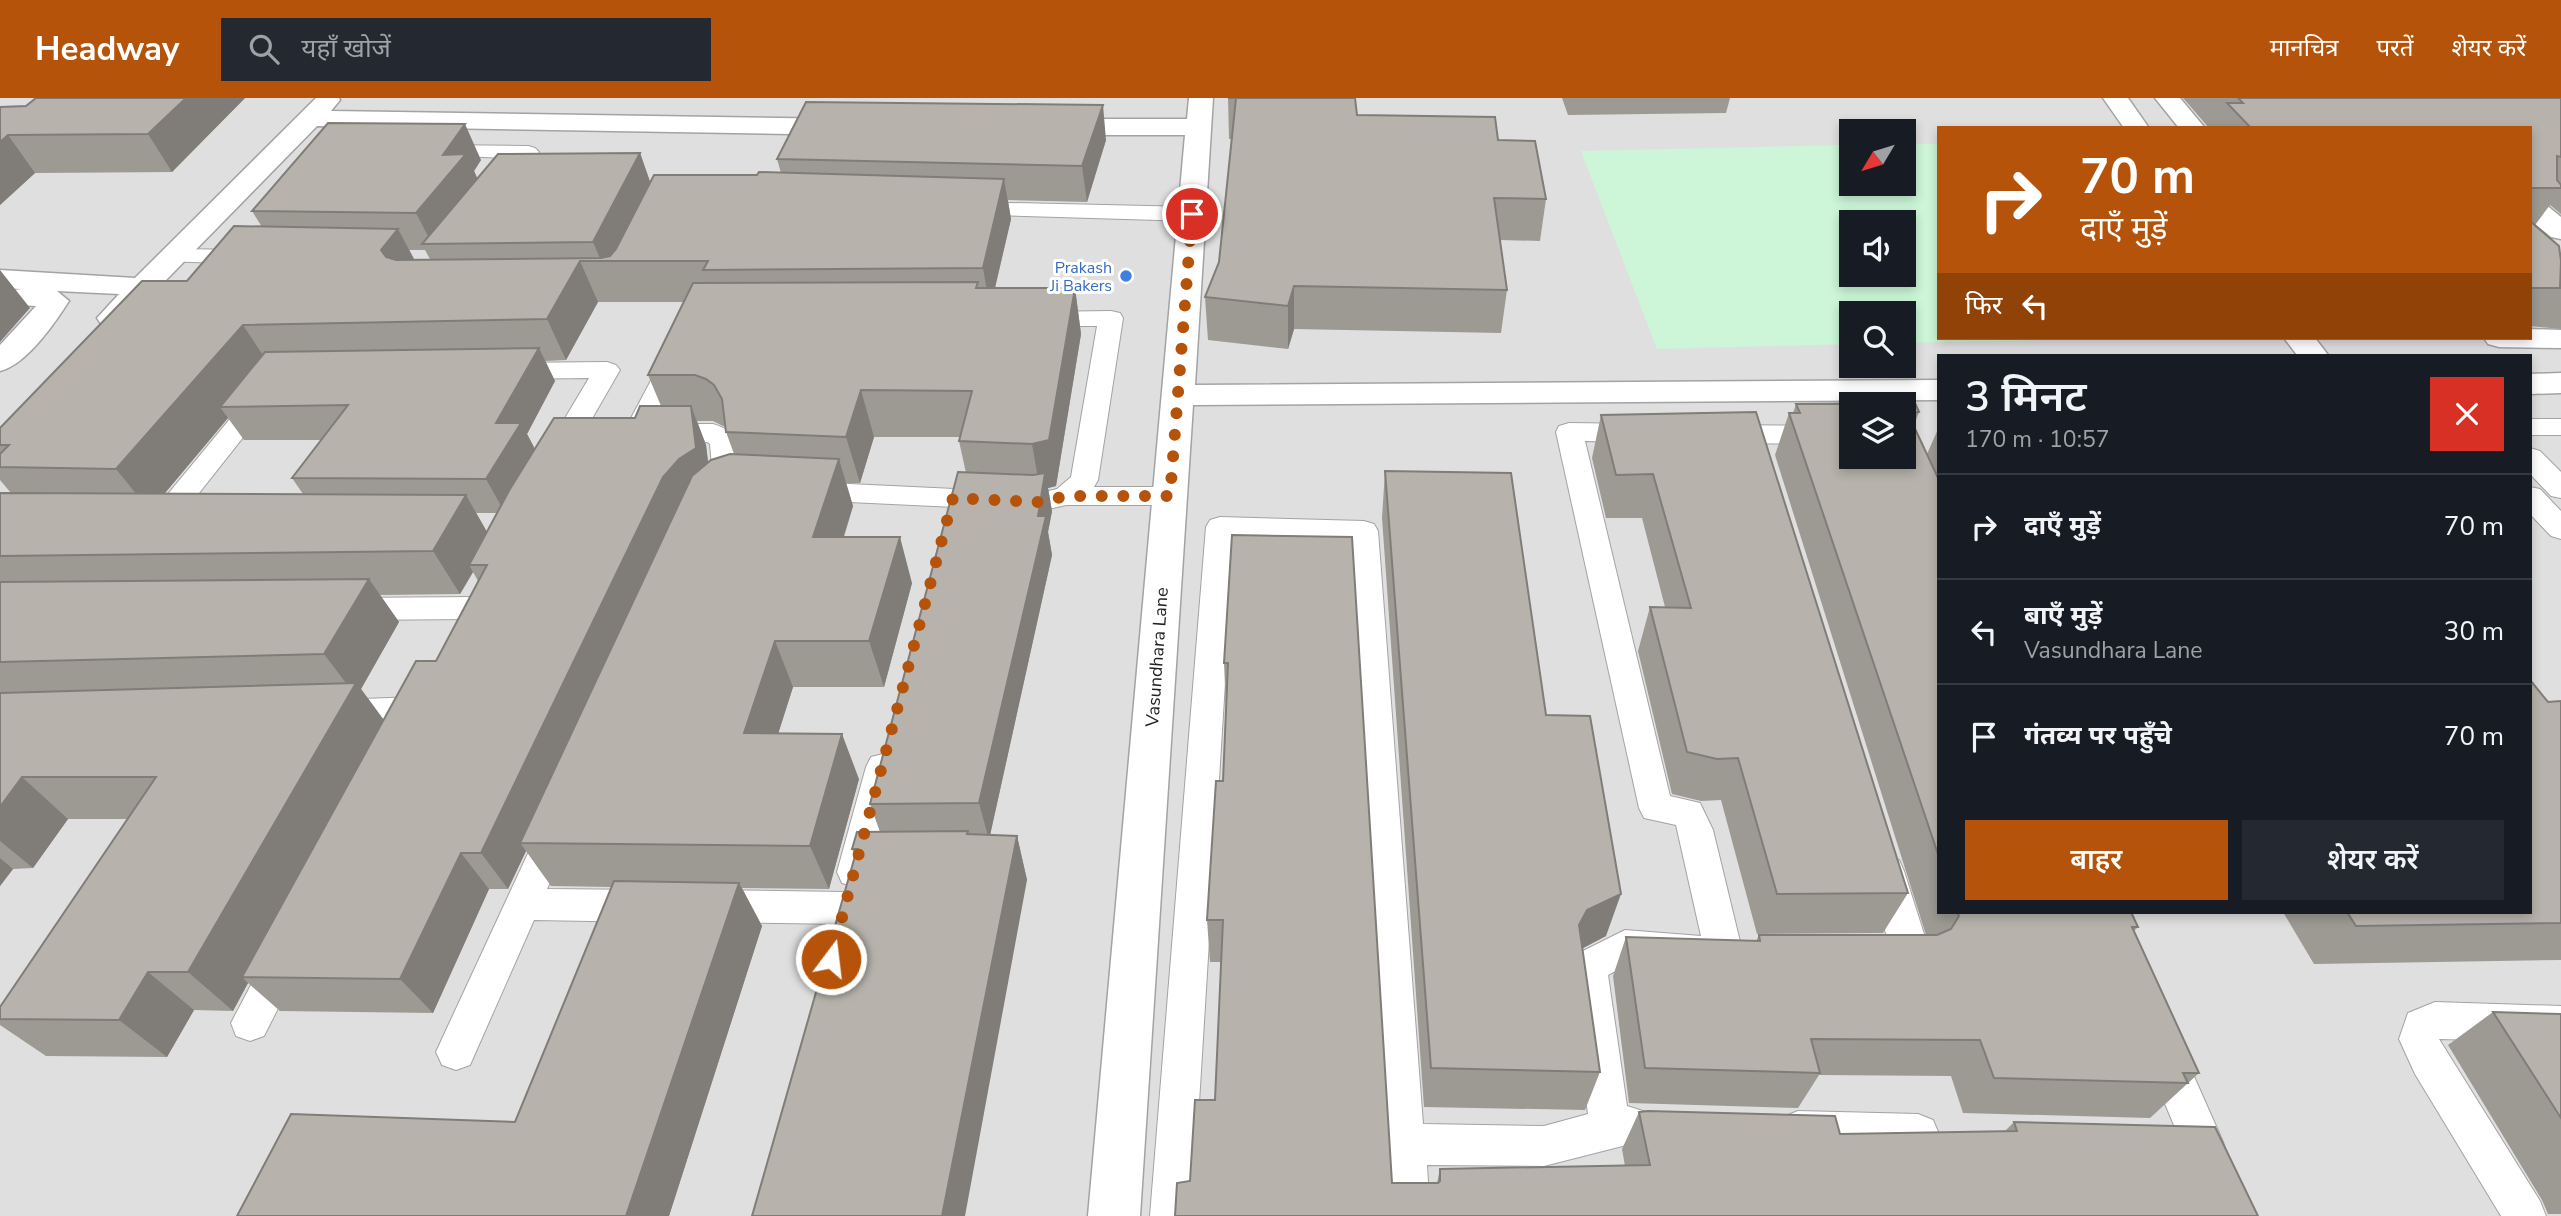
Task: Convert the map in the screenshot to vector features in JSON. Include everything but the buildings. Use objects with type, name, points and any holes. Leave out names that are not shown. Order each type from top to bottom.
[{"type":"street","points":[[2115,98],[2136,126]]},
{"type":"street","points":[[2167,98],[2191,126]]},
{"type":"street","points":[[95,335],[320,108],[804,135],[878,127]]},
{"type":"street","points":[[1031,127],[1200,112]]},
{"type":"street","name":"Vasundhara Lane","points":[[1114,1216],[1200,112]]},
{"type":"street","points":[[2532,208],[2561,233]]},
{"type":"street","points":[[2532,236],[2561,233]]},
{"type":"street","points":[[0,279],[142,287]]},
{"type":"street","points":[[0,298],[46,298],[54,301],[42,320],[0,362]]},
{"type":"street","points":[[2532,339],[2561,339]]},
{"type":"street","points":[[2301,340],[2312,354]]},
{"type":"street","points":[[2532,384],[2561,383]]},
{"type":"street","points":[[1916,393],[1937,390]]},
{"type":"street","points":[[1178,395],[1839,398]]},
{"type":"lane","points":[[421,151],[528,152],[491,201]]},
{"type":"lane","points":[[507,181],[534,181]]},
{"type":"lane","points":[[947,208],[1192,214]]},
{"type":"lane","points":[[172,256],[238,257],[261,247]]},
{"type":"lane","points":[[1014,319],[1111,318],[1084,480],[1066,496]]},
{"type":"lane","points":[[691,331],[636,433],[713,433],[723,441],[718,497],[767,490],[950,511],[1040,502],[1066,496],[1170,496]]},
{"type":"lane","points":[[484,372],[607,370],[544,478]]},
{"type":"lane","points":[[200,524],[146,524],[279,375]]},
{"type":"lane","points":[[2532,427],[2561,427]]},
{"type":"lane","points":[[1610,1128],[1588,967],[1625,947],[1737,954],[1688,813],[1656,808],[1569,432],[1680,433],[1756,448],[1839,437]]},
{"type":"lane","points":[[2532,459],[2561,489]]},
{"type":"lane","points":[[2532,498],[2561,529]]},
{"type":"lane","points":[[1171,1216],[1220,527],[1364,531],[1409,1216]]},
{"type":"lane","points":[[320,609],[473,607]]},
{"type":"lane","points":[[308,713],[417,711]]},
{"type":"lane","points":[[522,904],[841,921],[872,858],[890,738]]},
{"type":"lane","points":[[456,1052],[567,804]]},
{"type":"lane","points":[[1857,953],[1911,953],[1878,847]]},
{"type":"lane","points":[[250,1023],[295,939]]},
{"type":"lane","points":[[2147,1014],[2202,1142],[2227,1216]]},
{"type":"lane","points":[[2525,1216],[2429,1061],[2419,1039],[2422,1026],[2435,1020],[2561,1024]]},
{"type":"lane","points":[[1404,1144],[1544,1146],[1610,1128],[1673,1127]]},
{"type":"lane","points":[[1756,1130],[1951,1135]]},
{"type":"lane","points":[[2160,1141],[2202,1142]]},
{"type":"shaded area","points":[[0,98],[2561,98],[2561,1216],[0,1216]]},
{"type":"green space","points":[[1916,144],[1937,144],[1937,340],[2043,340],[1916,343],[1916,301],[1839,301],[1839,344],[1657,349],[1581,151],[1839,145],[1839,196],[1916,196]]},
{"type":"place","name":"Prakash Ji Bakers","points":[[1126,276]]},
{"type":"route","points":[[831,959],[953,498],[1040,502],[1066,496],[1170,496],[1192,214]]}]
